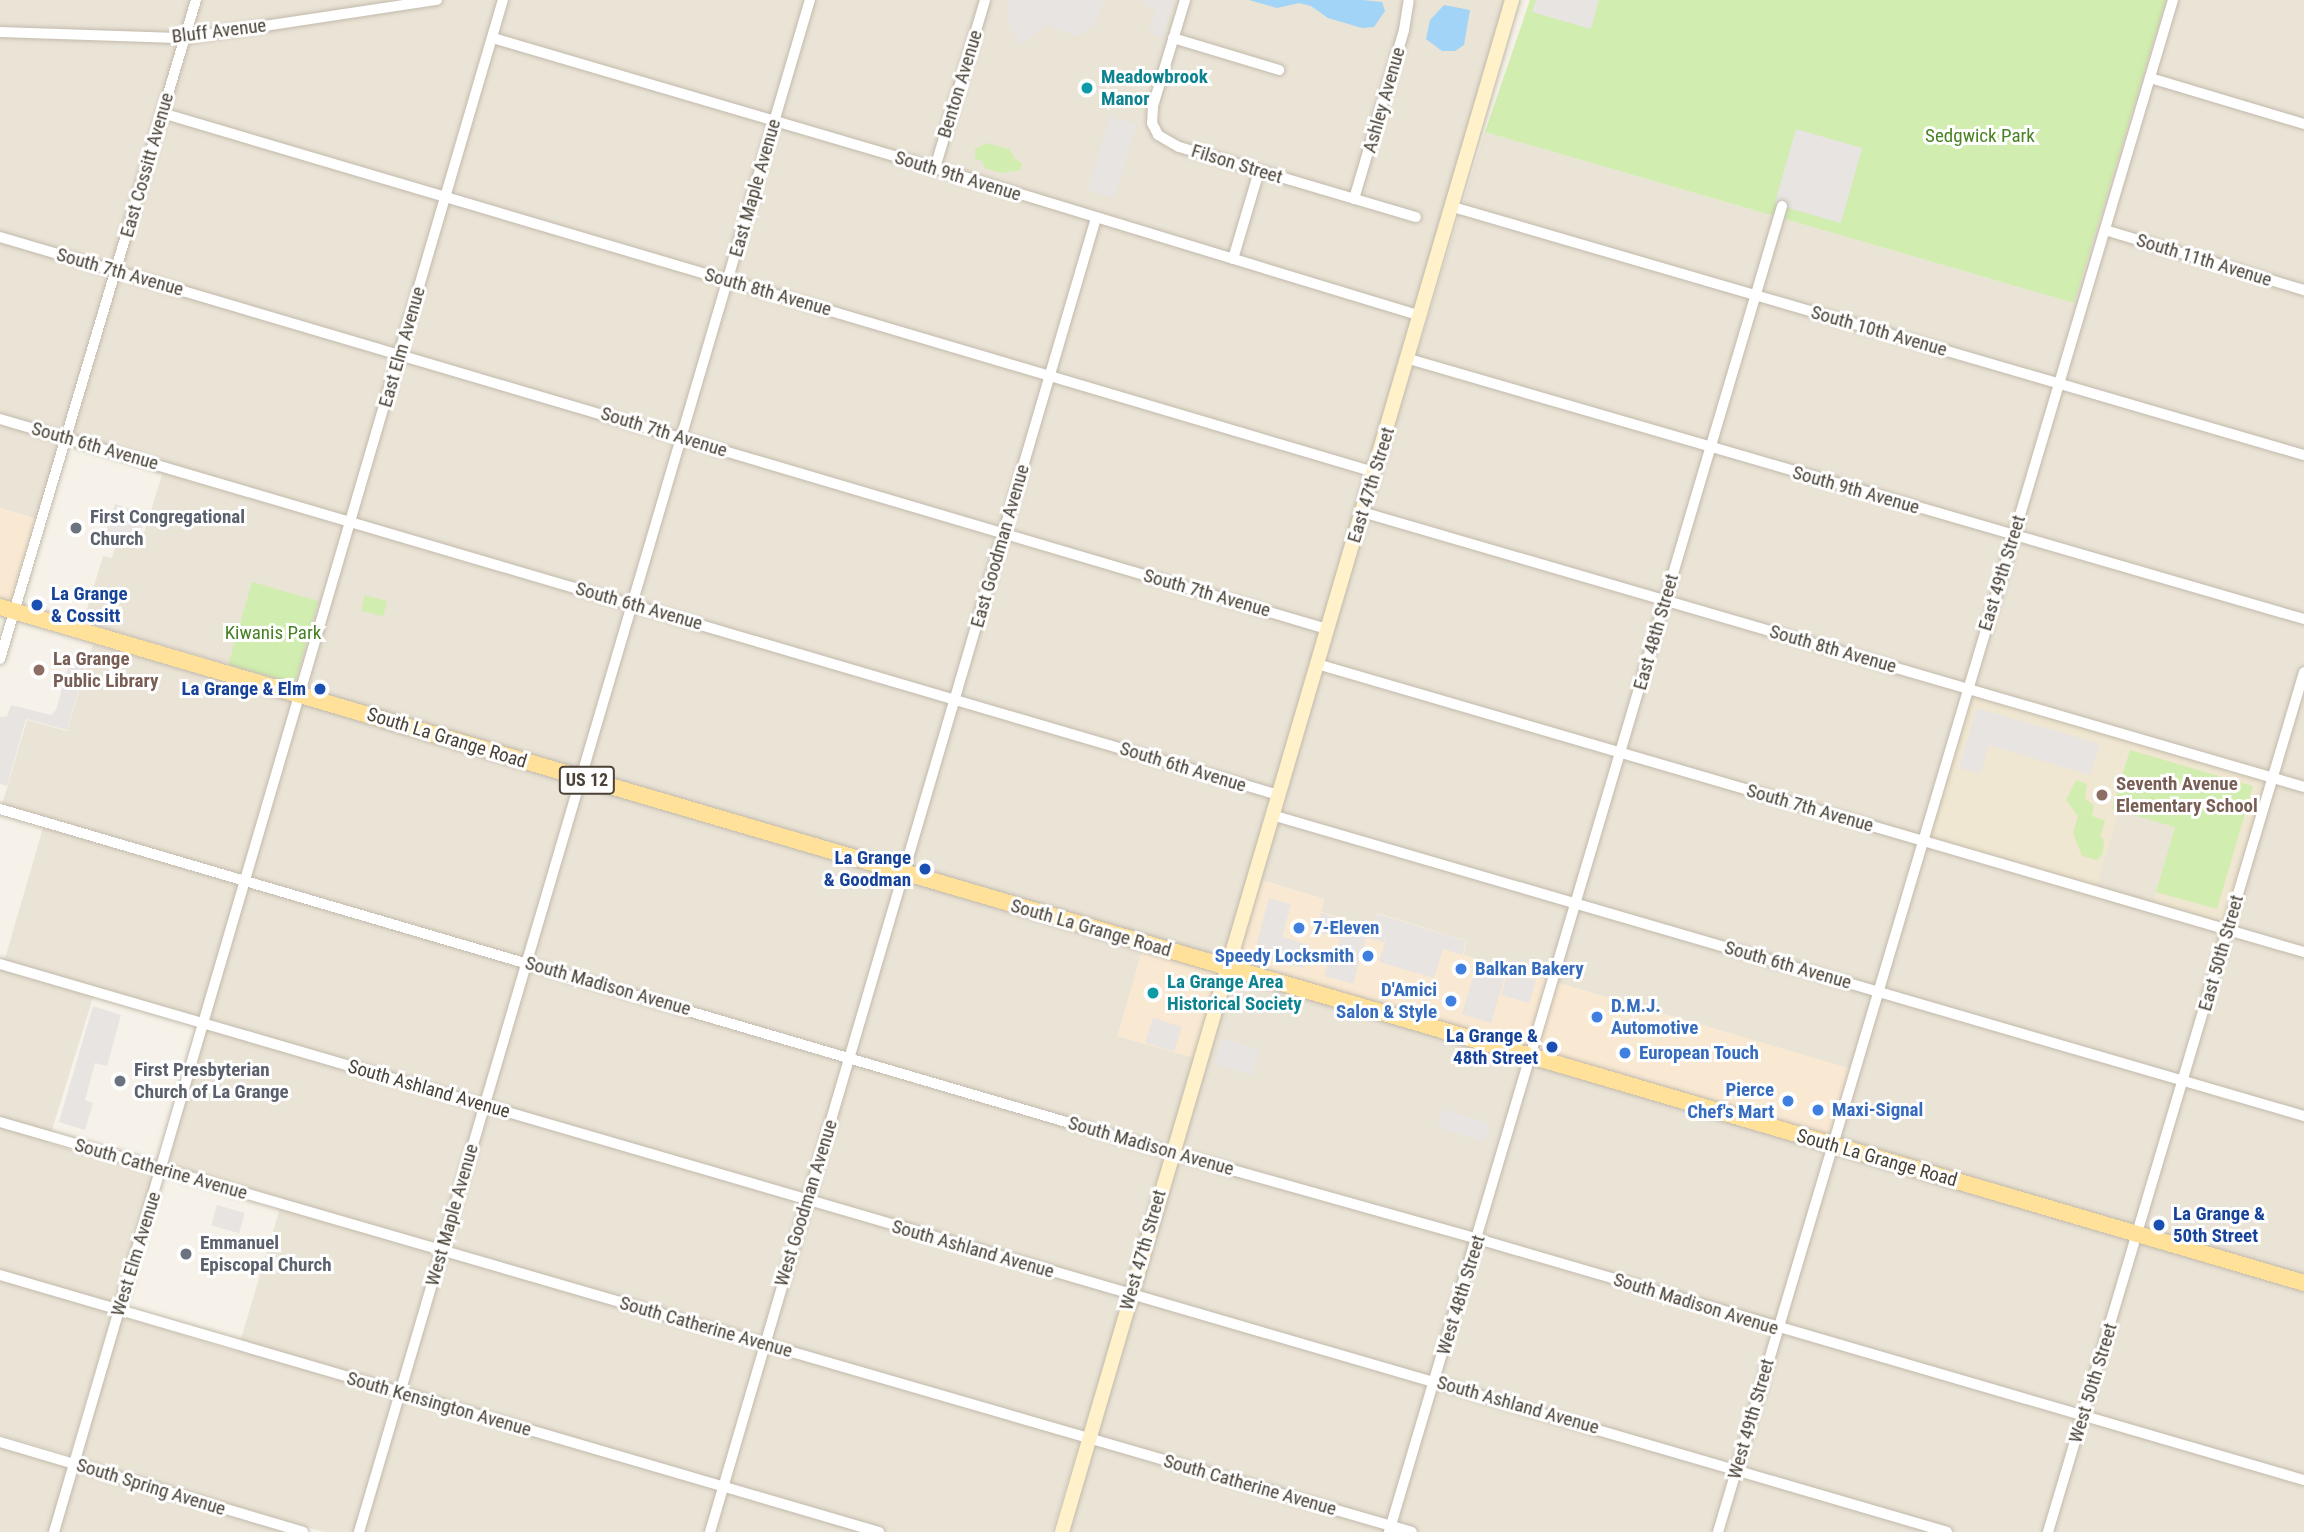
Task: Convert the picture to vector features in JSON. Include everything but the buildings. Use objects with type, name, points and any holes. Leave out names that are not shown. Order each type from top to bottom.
[{"type":"main road","name":"East 47th Street","points":[[1226,968],[1409,359],[1512,0]]},
{"type":"main road","name":"South La Grange Road","points":[[7,609],[2304,1283]]},
{"type":"main road","name":"West 47th Street","points":[[1062,1532],[1226,968]]},
{"type":"street","name":"East Cossitt Avenue","points":[[0,659],[7,609],[67,438],[196,0]]},
{"type":"street","name":"Bluff Avenue","points":[[0,32],[184,38],[436,0]]},
{"type":"street","name":"East Elm Avenue","points":[[300,695],[503,0]]},
{"type":"street","name":"East Maple Avenue","points":[[581,778],[810,0]]},
{"type":"street","name":"Benton Avenue","points":[[935,168],[985,0]]},
{"type":"street","name":"Filson Street","points":[[1185,0],[1153,106],[1153,123],[1158,135],[1179,147],[1416,217]]},
{"type":"street","name":"Ashley Avenue","points":[[1354,199],[1404,30],[1409,0]]},
{"type":"street","name":"East 49th Street","points":[[1832,1145],[2173,0]]},
{"type":"street","name":"South 9th Avenue","points":[[493,38],[774,123],[935,168],[1421,316]]},
{"type":"street","points":[[1173,38],[1279,70]]},
{"type":"street","points":[[2150,78],[2304,124]]},
{"type":"street","name":"South 8th Avenue","points":[[162,113],[1374,472]]},
{"type":"street","points":[[1233,259],[1259,171]]},
{"type":"street","name":"East 48th Street","points":[[1530,1057],[1782,206]]},
{"type":"street","name":"South 10th Avenue","points":[[1453,207],[2304,455]]},
{"type":"street","name":"East Goodman Avenue","points":[[904,874],[1096,218]]},
{"type":"street","name":"South 11th Avenue","points":[[2105,230],[2304,290]]},
{"type":"street","name":"South 7th Avenue","points":[[0,237],[1327,629]]},
{"type":"street","name":"South 9th Avenue","points":[[1409,359],[2304,619]]},
{"type":"street","name":"South 6th Avenue","points":[[0,419],[351,520],[1278,795]]},
{"type":"street","name":"South 8th Avenue","points":[[1362,512],[2304,787]]},
{"type":"street","name":"South 7th Avenue","points":[[1317,664],[2304,952]]},
{"type":"street","name":"East 50th Street","points":[[2138,1234],[2304,672]]},
{"type":"street","name":"West Elm Avenue","points":[[54,1532],[300,695]]},
{"type":"street","name":"West Maple Avenue","points":[[359,1532],[581,778]]},
{"type":"street","name":"South Madison Avenue","points":[[0,809],[1172,1153],[1478,1239],[2304,1480]]},
{"type":"street","name":"South 6th Avenue","points":[[1272,815],[2304,1116]]},
{"type":"street","name":"West Goodman Avenue","points":[[709,1532],[904,874]]},
{"type":"street","name":"South Ashland Avenue","points":[[0,964],[1129,1296],[1434,1381],[1947,1532]]},
{"type":"street","name":"West 48th Street","points":[[1390,1529],[1530,1057]]},
{"type":"street","name":"South Catherine Avenue","points":[[0,1122],[1089,1438],[1390,1529],[1412,1532]]},
{"type":"street","name":"West 49th Street","points":[[1718,1532],[1832,1145]]},
{"type":"street","name":"West 50th Street","points":[[2048,1532],[2138,1234]]},
{"type":"street","name":"South Kensington Avenue","points":[[0,1276],[879,1532]]},
{"type":"street","name":"South Spring Avenue","points":[[0,1442],[303,1532]]},
{"type":"shaded area","points":[[0,0],[1506,0],[1224,964],[292,689],[294,683],[83,622],[103,556],[112,558],[117,542],[139,549],[162,475],[62,446],[40,520],[0,508]]},
{"type":"shaded area","points":[[1007,0],[1104,0],[1094,26],[1085,33],[1076,36],[1046,25],[1020,46],[1009,24]]},
{"type":"shaded area","points":[[1144,0],[1174,0],[1163,37],[1149,33],[1156,9],[1143,4]]},
{"type":"shaded area","points":[[1536,0],[1599,0],[1591,29],[1532,12]]},
{"type":"shaded area","points":[[2166,0],[2304,0],[2304,1279],[1831,1140],[1463,955],[1467,941],[1377,913],[1373,927],[1321,912],[1324,899],[1255,878],[1485,132],[2074,303]]},
{"type":"shaded area","points":[[1110,116],[1137,124],[1114,198],[1087,190]]},
{"type":"shaded area","points":[[1796,129],[1862,148],[1841,223],[1775,204]]},
{"type":"shaded area","points":[[115,504],[146,514],[136,547],[104,536]]},
{"type":"shaded area","points":[[0,508],[40,520],[12,608],[0,604]]},
{"type":"shaded area","points":[[93,644],[1144,943],[1198,1060],[1052,1532],[324,1532],[78,1461],[121,1316],[237,1352],[283,1198],[168,1164],[209,1019],[4,962],[45,821],[1,808],[27,720],[67,731]]},
{"type":"shaded area","points":[[71,657],[87,661],[67,730],[26,719],[7,786],[0,784],[0,717],[7,716],[11,705],[51,715],[56,710]]},
{"type":"shaded area","name":"Seventh Avenue Elementary School","points":[[1969,691],[2270,779],[2226,927],[2152,904],[2175,827],[2119,811],[2096,888],[1926,837]]},
{"type":"shaded area","points":[[1977,708],[2100,744],[2090,775],[1989,745],[1980,774],[1959,768]]},
{"type":"shaded area","points":[[1255,878],[1324,899],[1321,912],[1372,927],[1377,913],[1467,941],[1464,955],[1852,1069],[1831,1140],[1230,963]]},
{"type":"shaded area","points":[[1269,898],[1291,904],[1282,937],[1309,945],[1303,968],[1254,954]]},
{"type":"shaded area","points":[[1321,913],[1372,929],[1377,914],[1466,941],[1462,955],[1443,949],[1434,978],[1379,962],[1388,933],[1384,942],[1366,938],[1353,984],[1324,976],[1328,963],[1333,964],[1340,939],[1315,931]]},
{"type":"shaded area","points":[[1144,943],[1224,966],[1197,1059],[1117,1036]]},
{"type":"shaded area","points":[[1484,965],[1506,972],[1491,1023],[1462,1014],[1475,971],[1482,973]]},
{"type":"shaded area","points":[[0,967],[94,994],[48,1143],[153,1175],[70,1455],[0,1435]]},
{"type":"shaded area","points":[[1230,972],[2304,1287],[2304,1532],[1068,1532]]},
{"type":"shaded area","points":[[1508,972],[1536,980],[1529,1003],[1501,995]]},
{"type":"shaded area","points":[[93,1006],[121,1015],[107,1066],[95,1063],[85,1100],[93,1103],[85,1130],[59,1122]]},
{"type":"shaded area","points":[[1153,1018],[1182,1027],[1174,1052],[1145,1043]]},
{"type":"shaded area","points":[[1222,1038],[1259,1049],[1251,1075],[1214,1064]]},
{"type":"shaded area","points":[[1443,1109],[1490,1123],[1484,1141],[1437,1127]]},
{"type":"shaded area","points":[[217,1205],[245,1213],[239,1233],[211,1225]]},
{"type":"shaded area","points":[[0,1447],[288,1532],[0,1532]]},
{"type":"green space","name":"Sedgwick Park","points":[[1530,0],[2166,0],[2074,303],[1485,132]]},
{"type":"green space","points":[[987,143],[1009,149],[1016,160],[1022,163],[1020,170],[1001,173],[985,168],[982,161],[975,159],[975,149]]},
{"type":"green space","name":"Kiwanis Park","points":[[252,582],[318,601],[295,684],[228,665]]},
{"type":"green space","points":[[365,595],[387,601],[383,616],[361,610]]},
{"type":"green space","points":[[2130,750],[2253,786],[2217,909],[2156,892],[2175,827],[2112,809]]},
{"type":"green space","points":[[2076,780],[2087,784],[2085,798],[2094,806],[2092,816],[2105,821],[2100,837],[2104,839],[2103,853],[2097,860],[2082,856],[2073,833],[2078,816],[2066,800]]},
{"type":"water","points":[[1249,0],[1362,0],[1382,2],[1385,11],[1374,27],[1362,28],[1328,18],[1311,6],[1299,3],[1277,8]]},
{"type":"water","points":[[1444,5],[1470,10],[1464,45],[1455,51],[1442,51],[1426,39],[1430,20]]},
{"type":"place","name":"Meadowbrook Manor","points":[[1087,88]]},
{"type":"place","name":"First Congregational Church","points":[[76,528]]},
{"type":"place","name":"La Grange & Cossitt","points":[[37,605]]},
{"type":"place","name":"La Grange Public Library","points":[[39,670]]},
{"type":"place","name":"La Grange & Elm","points":[[320,689]]},
{"type":"place","name":"Seventh Avenue Elementary School","points":[[2102,795]]},
{"type":"place","name":"La Grange & Goodman","points":[[925,869]]},
{"type":"place","name":"7-Eleven","points":[[1299,928]]},
{"type":"place","name":"Speedy Locksmith","points":[[1368,956]]},
{"type":"place","name":"Balkan Bakery","points":[[1461,969]]},
{"type":"place","name":"La Grange Area Historical Society","points":[[1153,993]]},
{"type":"place","name":"D'Amici Salon & Style","points":[[1451,1001]]},
{"type":"place","name":"D.M.J. Automotive","points":[[1597,1017]]},
{"type":"place","name":"La Grange & 48th Street","points":[[1552,1047]]},
{"type":"place","name":"European Touch","points":[[1625,1053]]},
{"type":"place","name":"First Presbyterian Church of La Grange","points":[[120,1081]]},
{"type":"place","name":"Pierce Chef's Mart","points":[[1788,1101]]},
{"type":"place","name":"Maxi-Signal","points":[[1818,1110]]},
{"type":"place","name":"La Grange & 50th Street","points":[[2159,1225]]},
{"type":"place","name":"Emmanuel Episcopal Church","points":[[186,1254]]}]
